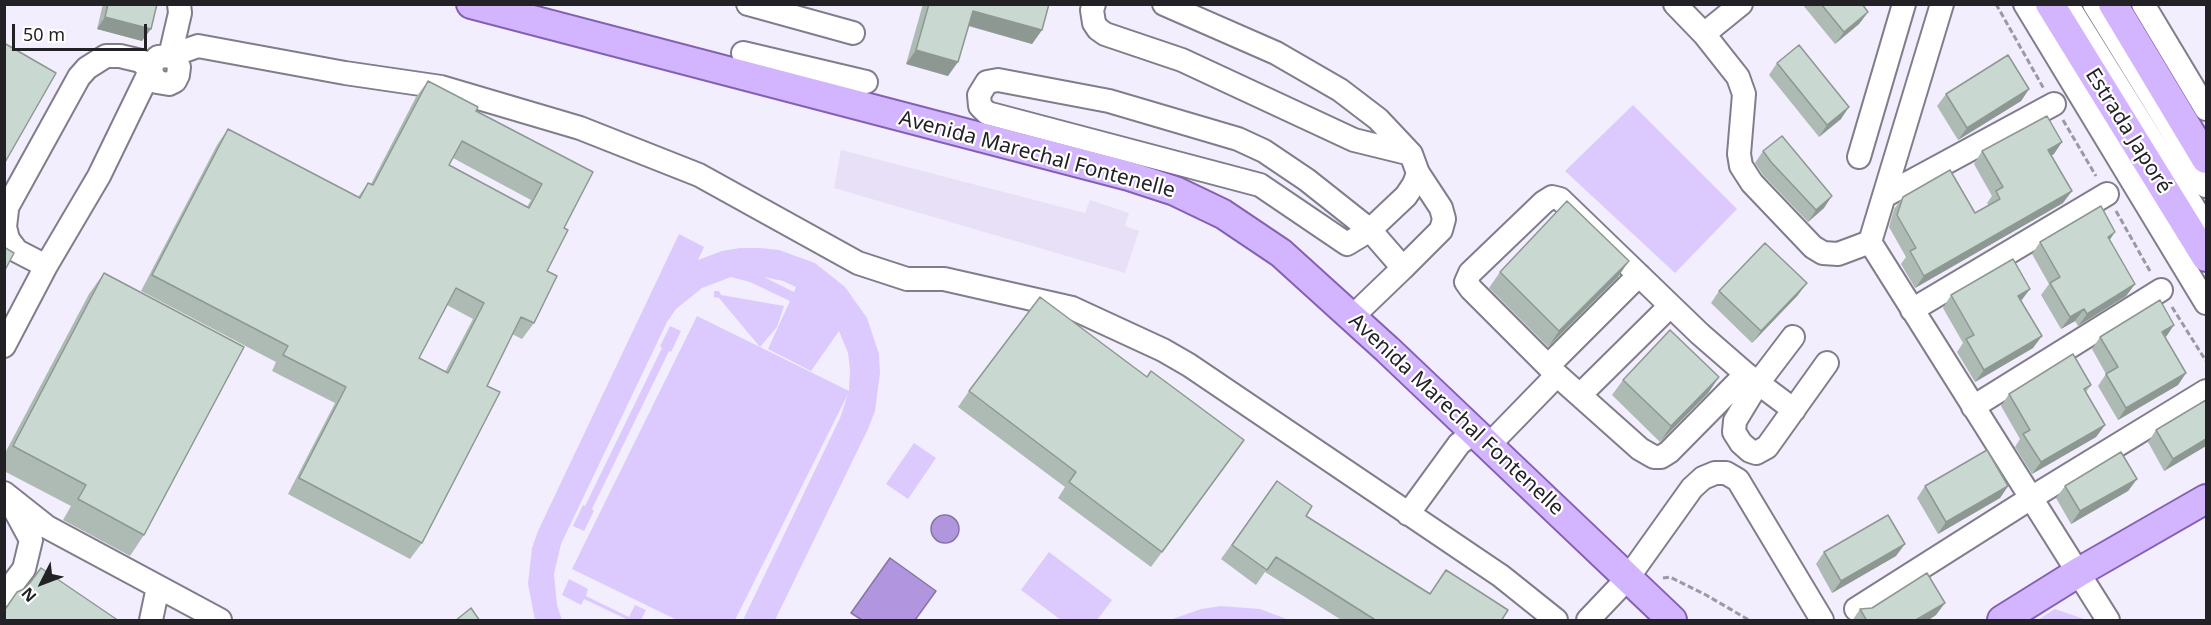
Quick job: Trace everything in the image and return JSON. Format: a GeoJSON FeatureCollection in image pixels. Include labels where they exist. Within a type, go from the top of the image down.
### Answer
{"type":"FeatureCollection","features":[{"type":"Feature","properties":{"kind":"main road","name":"Avenida Marechal Fontenelle"},"geometry":{"type":"LineString","coordinates":[[471,4],[850,89],[959,132],[1129,176],[1175,191],[1223,214],[1281,252],[1672,621]]}},
{"type":"Feature","properties":{"kind":"main road","name":"Estrada Japoré"},"geometry":{"type":"LineString","coordinates":[[2050,4],[2206,257]]}},
{"type":"Feature","properties":{"kind":"main road"},"geometry":{"type":"LineString","coordinates":[[2113,4],[2206,159]]}},
{"type":"Feature","properties":{"kind":"main road"},"geometry":{"type":"LineString","coordinates":[[2002,621],[2079,572],[2206,499]]}},
{"type":"Feature","properties":{"kind":"street"},"geometry":{"type":"LineString","coordinates":[[174,66],[179,4]]}},
{"type":"Feature","properties":{"kind":"street"},"geometry":{"type":"LineString","coordinates":[[748,4],[854,33]]}},
{"type":"Feature","properties":{"kind":"street"},"geometry":{"type":"LineString","coordinates":[[1094,4],[1092,10],[1094,22],[1098,30],[1106,34],[1182,60],[1354,140],[1415,164]]}},
{"type":"Feature","properties":{"kind":"street"},"geometry":{"type":"LineString","coordinates":[[1164,4],[1276,53],[1340,90],[1378,119],[1415,164],[1441,208],[1444,219],[1441,230],[1352,317]]}},
{"type":"Feature","properties":{"kind":"street"},"geometry":{"type":"LineString","coordinates":[[1675,4],[1704,34],[1738,77],[1744,94],[1739,154],[1741,166],[1752,183],[1813,247],[1823,253],[1838,254],[1870,242]]}},
{"type":"Feature","properties":{"kind":"street"},"geometry":{"type":"LineString","coordinates":[[1704,34],[1741,4]]}},
{"type":"Feature","properties":{"kind":"street"},"geometry":{"type":"LineString","coordinates":[[1859,157],[1904,4]]}},
{"type":"Feature","properties":{"kind":"street"},"geometry":{"type":"LineString","coordinates":[[1870,242],[1942,4]]}},
{"type":"Feature","properties":{"kind":"street"},"geometry":{"type":"LineString","coordinates":[[2025,4],[2206,303]]}},
{"type":"Feature","properties":{"kind":"street"},"geometry":{"type":"LineString","coordinates":[[2067,4],[2206,227]]}},
{"type":"Feature","properties":{"kind":"street"},"geometry":{"type":"LineString","coordinates":[[2094,4],[2206,186]]}},
{"type":"Feature","properties":{"kind":"street"},"geometry":{"type":"LineString","coordinates":[[2143,4],[2206,109]]}},
{"type":"Feature","properties":{"kind":"street"},"geometry":{"type":"LineString","coordinates":[[174,66],[198,46],[345,73],[441,87],[580,128],[699,175],[858,263],[907,279],[944,279],[1072,308],[1163,350],[1189,365],[1501,576],[1556,621]]}},
{"type":"Feature","properties":{"kind":"street"},"geometry":{"type":"LineString","coordinates":[[743,53],[850,89]]}},
{"type":"Feature","properties":{"kind":"street"},"geometry":{"type":"LineString","coordinates":[[46,266],[10,248],[5,227],[6,211],[79,77],[87,68],[106,56],[120,56],[141,61],[150,72]]}},
{"type":"Feature","properties":{"kind":"street"},"geometry":{"type":"LineString","coordinates":[[4,346],[46,266],[99,176],[151,66],[158,57],[174,66]]}},
{"type":"Feature","properties":{"kind":"street"},"geometry":{"type":"LineString","coordinates":[[1403,268],[1370,230],[1307,180],[1264,151],[1238,140],[1109,101],[998,80],[987,82],[979,95],[980,106],[987,113],[1260,185],[1347,244],[1370,230],[1406,196],[1414,184],[1415,164]]}},
{"type":"Feature","properties":{"kind":"street"},"geometry":{"type":"LineString","coordinates":[[1886,195],[2054,104]]}},
{"type":"Feature","properties":{"kind":"street"},"geometry":{"type":"LineString","coordinates":[[1912,310],[2107,194]]}},
{"type":"Feature","properties":{"kind":"street"},"geometry":{"type":"LineString","coordinates":[[1792,338],[1752,378],[1669,452],[1661,457],[1654,457],[1640,449],[1553,370],[1471,289],[1467,282],[1470,273],[1544,202],[1552,197],[1560,199],[1670,306],[1752,378],[1794,410]]}},
{"type":"Feature","properties":{"kind":"street"},"geometry":{"type":"LineString","coordinates":[[1870,242],[2108,621]]}},
{"type":"Feature","properties":{"kind":"street"},"geometry":{"type":"LineString","coordinates":[[1408,514],[1459,444],[1481,439],[1553,370],[1639,276]]}},
{"type":"Feature","properties":{"kind":"street"},"geometry":{"type":"LineString","coordinates":[[1973,406],[2161,290]]}},
{"type":"Feature","properties":{"kind":"street"},"geometry":{"type":"LineString","coordinates":[[1580,395],[1670,306]]}},
{"type":"Feature","properties":{"kind":"street"},"geometry":{"type":"LineString","coordinates":[[1752,378],[1733,426],[1741,443],[1756,453],[1767,447],[1827,363]]}},
{"type":"Feature","properties":{"kind":"street"},"geometry":{"type":"LineString","coordinates":[[1856,609],[2206,391]]}},
{"type":"Feature","properties":{"kind":"street"},"geometry":{"type":"LineString","coordinates":[[1588,621],[1633,584],[1692,488],[1703,478],[1715,473],[1726,472],[1738,480],[1822,621]]}},
{"type":"Feature","properties":{"kind":"street"},"geometry":{"type":"LineString","coordinates":[[6,494],[47,527],[220,621]]}},
{"type":"Feature","properties":{"kind":"street"},"geometry":{"type":"LineString","coordinates":[[4,595],[24,569],[30,540],[6,494]]}},
{"type":"Feature","properties":{"kind":"street"},"geometry":{"type":"LineString","coordinates":[[151,621],[158,587]]}},
{"type":"Feature","properties":{"kind":"path"},"geometry":{"type":"LineString","coordinates":[[1633,584],[1670,577],[1749,621]]}},
{"type":"Feature","properties":{"kind":"shaded area"},"geometry":{"type":"Polygon","coordinates":[[[1633,105],[1737,209],[1675,273],[1565,171],[1633,105]]]}},
{"type":"Feature","properties":{"kind":"shaded area"},"geometry":{"type":"Polygon","coordinates":[[[841,150],[1085,213],[1090,200],[1129,213],[1125,226],[1139,231],[1125,273],[834,188],[841,150]]]}},
{"type":"Feature","properties":{"kind":"shaded area"},"geometry":{"type":"Polygon","coordinates":[[[679,234],[704,247],[698,260],[722,251],[740,248],[779,250],[815,263],[845,287],[867,318],[879,354],[880,373],[875,411],[775,620],[743,620],[840,418],[848,394],[735,620],[677,620],[572,569],[697,316],[849,391],[848,353],[839,331],[811,371],[768,349],[790,301],[750,282],[731,277],[702,288],[676,309],[667,322],[561,544],[554,574],[557,605],[562,620],[535,620],[528,584],[532,548],[679,234]],[[764,277],[794,292],[796,287],[783,281],[764,277]]]}},
{"type":"Feature","properties":{"kind":"shaded area"},"geometry":{"type":"Polygon","coordinates":[[[714,291],[719,291],[721,295],[784,306],[777,327],[760,347],[719,298],[714,297],[714,291]]]}},
{"type":"Feature","properties":{"kind":"shaded area"},"geometry":{"type":"Polygon","coordinates":[[[670,326],[681,331],[592,509],[594,511],[584,531],[573,526],[662,348],[660,346],[670,326]]]}},
{"type":"Feature","properties":{"kind":"shaded area"},"geometry":{"type":"Polygon","coordinates":[[[914,443],[936,458],[908,499],[886,484],[914,443]]]}},
{"type":"Feature","properties":{"kind":"shaded area"},"geometry":{"type":"Polygon","coordinates":[[[945,515],[955,519],[959,529],[955,539],[945,543],[935,539],[931,529],[935,519],[945,515]]]}},
{"type":"Feature","properties":{"kind":"shaded area"},"geometry":{"type":"Polygon","coordinates":[[[1049,552],[1112,600],[1097,620],[1061,620],[1021,590],[1049,552]]]}},
{"type":"Feature","properties":{"kind":"shaded area"},"geometry":{"type":"Polygon","coordinates":[[[890,558],[936,591],[915,620],[862,620],[851,613],[890,558]]]}},
{"type":"Feature","properties":{"kind":"shaded area"},"geometry":{"type":"Polygon","coordinates":[[[569,579],[588,589],[586,596],[629,617],[635,605],[646,610],[641,620],[628,620],[584,599],[581,605],[562,595],[569,579]]]}},
{"type":"Feature","properties":{"kind":"shaded area"},"geometry":{"type":"Polygon","coordinates":[[[1221,606],[1260,609],[1289,620],[1170,620],[1201,609],[1221,606]]]}},
{"type":"Feature","properties":{"kind":"shaded area"},"geometry":{"type":"Polygon","coordinates":[[[2055,609],[2084,619],[2085,620],[2038,620],[2055,609]]]}},
{"type":"Feature","properties":{"kind":"building"},"geometry":{"type":"Polygon","coordinates":[[[108,4],[157,4],[151,29],[105,17],[108,4]]]}},
{"type":"Feature","properties":{"kind":"building"},"geometry":{"type":"Polygon","coordinates":[[[929,4],[1049,4],[1042,30],[973,11],[958,62],[916,50],[929,4]]]}},
{"type":"Feature","properties":{"kind":"building"},"geometry":{"type":"Polygon","coordinates":[[[1821,4],[1862,4],[1868,12],[1844,32],[1821,4]]]}},
{"type":"Feature","properties":{"kind":"building"},"geometry":{"type":"Polygon","coordinates":[[[4,43],[56,73],[4,164],[4,43]]]}},
{"type":"Feature","properties":{"kind":"building"},"geometry":{"type":"Polygon","coordinates":[[[1799,45],[1849,107],[1827,125],[1777,63],[1799,45]]]}},
{"type":"Feature","properties":{"kind":"building"},"geometry":{"type":"Polygon","coordinates":[[[2008,55],[2029,89],[1967,128],[1946,94],[2008,55]]]}},
{"type":"Feature","properties":{"kind":"building"},"geometry":{"type":"Polygon","coordinates":[[[428,81],[478,107],[476,111],[593,172],[564,228],[568,230],[547,271],[557,276],[534,323],[521,317],[487,386],[500,392],[422,543],[299,478],[346,387],[283,355],[288,346],[152,275],[228,129],[360,198],[368,183],[373,185],[428,81]],[[462,141],[449,165],[529,208],[542,184],[462,141]],[[456,288],[419,358],[448,373],[484,303],[456,288]]]}},
{"type":"Feature","properties":{"kind":"building"},"geometry":{"type":"Polygon","coordinates":[[[2047,116],[2062,142],[2048,150],[2072,191],[1924,276],[1910,251],[1916,248],[1897,215],[1903,197],[1950,170],[1975,213],[2000,199],[1996,191],[2003,187],[1982,151],[2047,116]]]}},
{"type":"Feature","properties":{"kind":"building"},"geometry":{"type":"Polygon","coordinates":[[[1782,136],[1832,196],[1816,210],[1763,151],[1782,136]]]}},
{"type":"Feature","properties":{"kind":"building"},"geometry":{"type":"Polygon","coordinates":[[[1567,201],[1629,261],[1559,331],[1500,272],[1567,201]]]}},
{"type":"Feature","properties":{"kind":"building"},"geometry":{"type":"Polygon","coordinates":[[[2101,206],[2115,232],[2108,237],[2135,284],[2087,314],[2084,309],[2070,317],[2050,283],[2060,277],[2040,242],[2101,206]]]}},
{"type":"Feature","properties":{"kind":"building"},"geometry":{"type":"Polygon","coordinates":[[[1765,243],[1807,283],[1761,331],[1719,291],[1765,243]]]}},
{"type":"Feature","properties":{"kind":"building"},"geometry":{"type":"Polygon","coordinates":[[[4,247],[14,253],[4,272],[4,247]]]}},
{"type":"Feature","properties":{"kind":"building"},"geometry":{"type":"Polygon","coordinates":[[[2013,259],[2030,289],[2018,296],[2042,336],[1984,370],[1966,339],[1974,335],[1951,295],[2013,259]]]}},
{"type":"Feature","properties":{"kind":"building"},"geometry":{"type":"Polygon","coordinates":[[[104,273],[244,347],[144,535],[78,499],[86,485],[13,446],[104,273]]]}},
{"type":"Feature","properties":{"kind":"building"},"geometry":{"type":"Polygon","coordinates":[[[1040,297],[1147,377],[1151,371],[1244,440],[1162,552],[1069,482],[1076,472],[969,391],[1040,297]]]}},
{"type":"Feature","properties":{"kind":"building"},"geometry":{"type":"Polygon","coordinates":[[[2160,300],[2174,325],[2162,332],[2186,373],[2126,408],[2106,374],[2118,367],[2100,337],[2160,300]]]}},
{"type":"Feature","properties":{"kind":"building"},"geometry":{"type":"Polygon","coordinates":[[[1670,330],[1719,377],[1671,426],[1623,380],[1670,330]]]}},
{"type":"Feature","properties":{"kind":"building"},"geometry":{"type":"Polygon","coordinates":[[[2073,354],[2091,385],[2084,389],[2105,425],[2041,462],[2023,434],[2030,430],[2009,394],[2073,354]]]}},
{"type":"Feature","properties":{"kind":"building"},"geometry":{"type":"Polygon","coordinates":[[[2206,400],[2206,439],[2173,459],[2156,430],[2206,400]]]}},
{"type":"Feature","properties":{"kind":"building"},"geometry":{"type":"Polygon","coordinates":[[[1987,450],[2008,486],[1946,522],[1925,486],[1987,450]]]}},
{"type":"Feature","properties":{"kind":"building"},"geometry":{"type":"Polygon","coordinates":[[[2121,452],[2137,479],[2080,511],[2065,486],[2121,452]]]}},
{"type":"Feature","properties":{"kind":"building"},"geometry":{"type":"Polygon","coordinates":[[[1277,481],[1312,506],[1306,516],[1430,594],[1446,570],[1508,610],[1501,621],[1377,621],[1276,557],[1267,570],[1232,545],[1277,481]]]}},
{"type":"Feature","properties":{"kind":"building"},"geometry":{"type":"Polygon","coordinates":[[[1888,515],[1905,544],[1841,581],[1824,552],[1888,515]]]}},
{"type":"Feature","properties":{"kind":"building"},"geometry":{"type":"Polygon","coordinates":[[[41,568],[119,621],[4,621],[4,611],[17,592],[26,588],[41,568]]]}},
{"type":"Feature","properties":{"kind":"building"},"geometry":{"type":"Polygon","coordinates":[[[1927,573],[1945,603],[1914,621],[1867,621],[1860,609],[1872,608],[1927,573]]]}},
{"type":"Feature","properties":{"kind":"building"},"geometry":{"type":"Polygon","coordinates":[[[471,608],[480,621],[455,621],[471,608]]]}}]}
